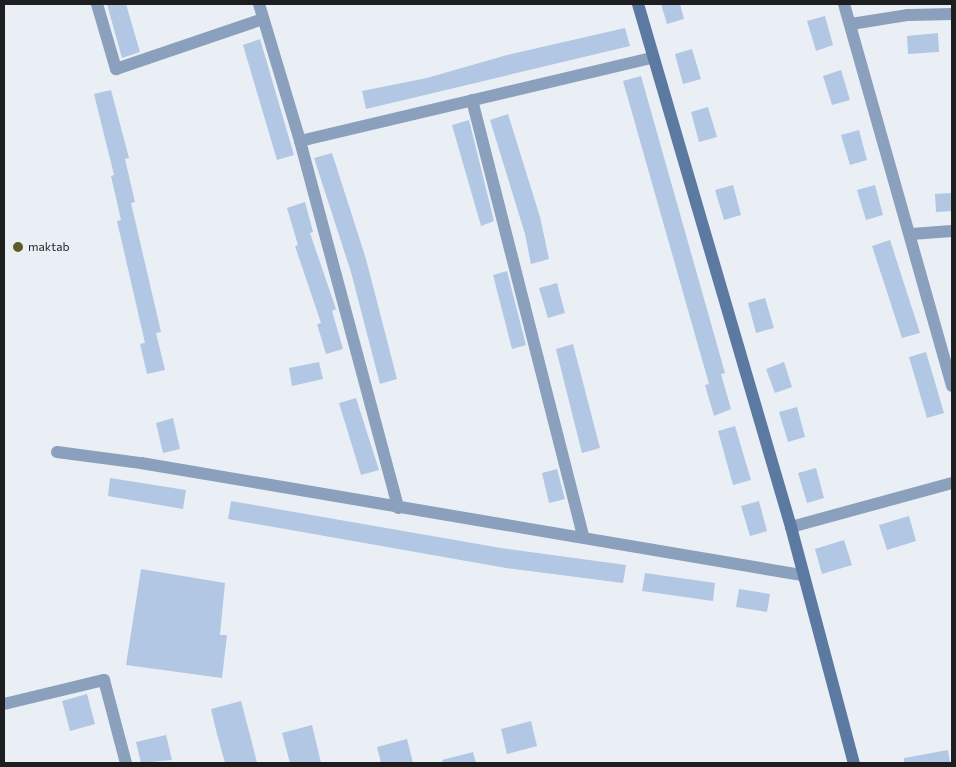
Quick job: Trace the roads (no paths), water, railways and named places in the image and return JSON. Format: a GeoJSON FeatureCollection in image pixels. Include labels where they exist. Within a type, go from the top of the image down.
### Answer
{"type":"FeatureCollection","features":[{"type":"Feature","properties":{"kind":"street"},"geometry":{"type":"LineString","coordinates":[[97,4],[116,69],[263,19]]}},
{"type":"Feature","properties":{"kind":"street"},"geometry":{"type":"LineString","coordinates":[[259,4],[300,141],[398,508]]}},
{"type":"Feature","properties":{"kind":"street"},"geometry":{"type":"LineString","coordinates":[[638,4],[652,58],[791,527],[801,575],[854,763]]}},
{"type":"Feature","properties":{"kind":"street"},"geometry":{"type":"LineString","coordinates":[[844,4],[911,234],[952,386]]}},
{"type":"Feature","properties":{"kind":"street"},"geometry":{"type":"LineString","coordinates":[[851,24],[908,15],[952,14]]}},
{"type":"Feature","properties":{"kind":"street"},"geometry":{"type":"LineString","coordinates":[[300,141],[652,58]]}},
{"type":"Feature","properties":{"kind":"street"},"geometry":{"type":"LineString","coordinates":[[472,100],[583,537]]}},
{"type":"Feature","properties":{"kind":"street"},"geometry":{"type":"LineString","coordinates":[[911,234],[952,231]]}},
{"type":"Feature","properties":{"kind":"street"},"geometry":{"type":"LineString","coordinates":[[57,452],[142,463],[801,575]]}},
{"type":"Feature","properties":{"kind":"street"},"geometry":{"type":"LineString","coordinates":[[791,527],[952,483]]}},
{"type":"Feature","properties":{"kind":"street"},"geometry":{"type":"LineString","coordinates":[[4,704],[104,680],[126,763]]}},
{"type":"Feature","properties":{"kind":"place","name":"maktab"},"geometry":{"type":"Point","coordinates":[18,247]}}]}
